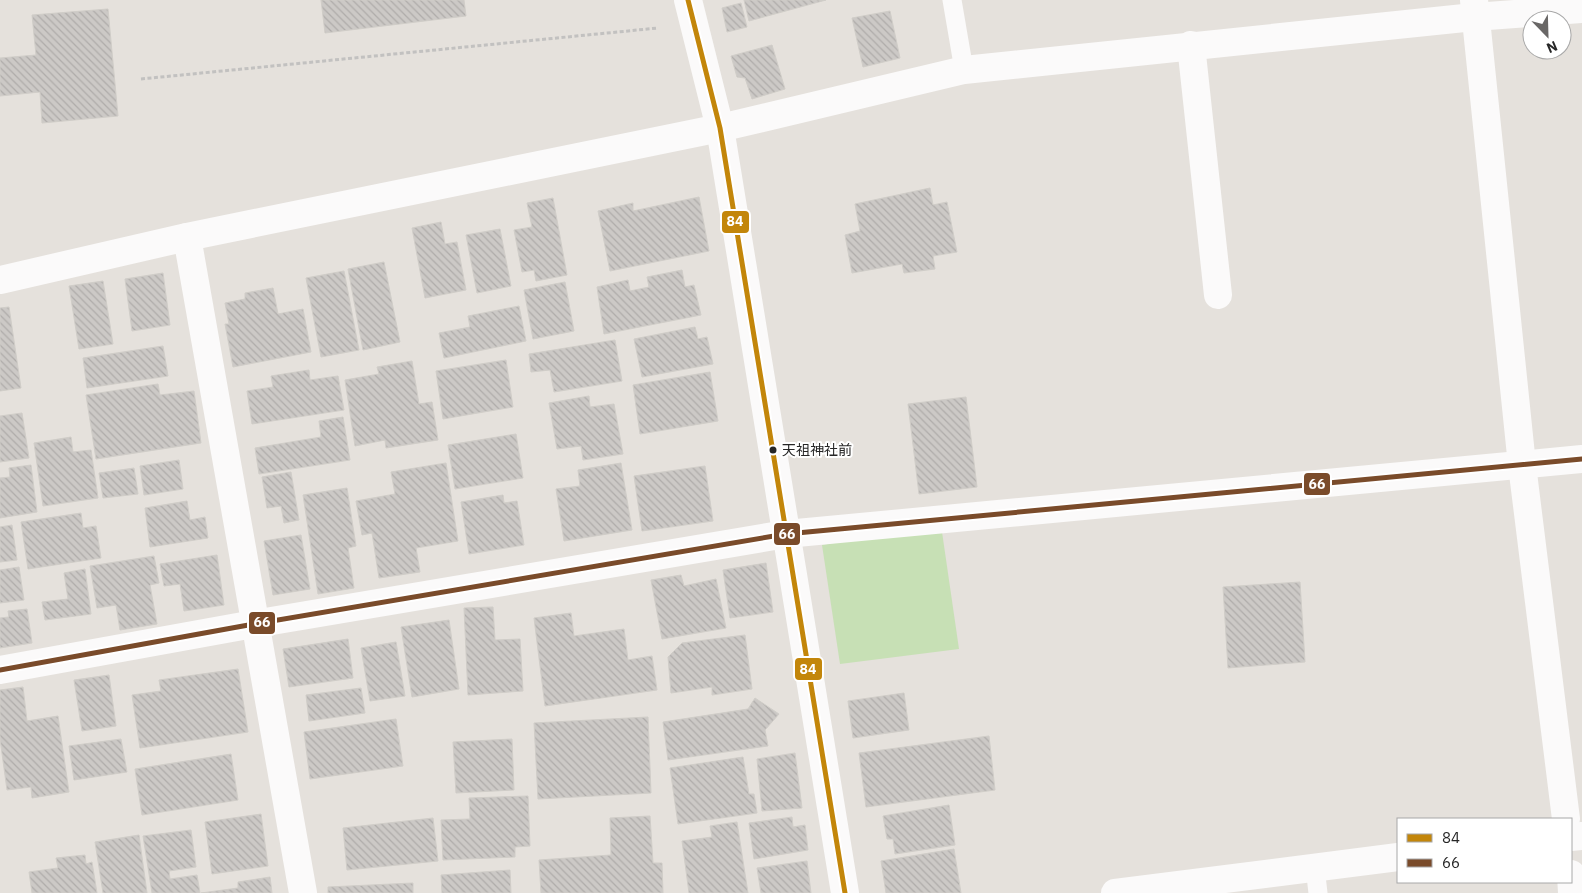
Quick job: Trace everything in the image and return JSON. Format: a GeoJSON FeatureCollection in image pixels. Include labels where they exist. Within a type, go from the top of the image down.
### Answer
{"type":"FeatureCollection","features":[{"type":"Feature","properties":{"kind":"street"},"geometry":{"type":"LineString","coordinates":[[1474,8],[1522,465],[1566,818]]}},
{"type":"Feature","properties":{"kind":"street"},"geometry":{"type":"LineString","coordinates":[[0,280],[187,237],[720,128],[964,70],[1191,45],[1474,8],[1582,9]]}},
{"type":"Feature","properties":{"kind":"street"},"geometry":{"type":"LineString","coordinates":[[691,12],[720,128],[845,893]]}},
{"type":"Feature","properties":{"kind":"street"},"geometry":{"type":"LineString","coordinates":[[1191,45],[1218,296]]}},
{"type":"Feature","properties":{"kind":"street"},"geometry":{"type":"LineString","coordinates":[[187,237],[303,893]]}},
{"type":"Feature","properties":{"kind":"street"},"geometry":{"type":"LineString","coordinates":[[0,670],[254,624],[786,534],[1582,458]]}},
{"type":"Feature","properties":{"kind":"street"},"geometry":{"type":"LineString","coordinates":[[1115,893],[1316,880],[1397,857]]}},
{"type":"Feature","properties":{"kind":"lane"},"geometry":{"type":"LineString","coordinates":[[952,0],[964,70]]}},
{"type":"Feature","properties":{"kind":"path"},"geometry":{"type":"LineString","coordinates":[[141,79],[691,12]]}},
{"type":"Feature","properties":{"kind":"green space"},"geometry":{"type":"Polygon","coordinates":[[[941,525],[959,649],[840,664],[822,545],[941,525]]]}},
{"type":"Feature","properties":{"kind":"building"},"geometry":{"type":"Polygon","coordinates":[[[321,0],[464,0],[466,16],[325,33],[321,0]]]}},
{"type":"Feature","properties":{"kind":"building"},"geometry":{"type":"Polygon","coordinates":[[[744,0],[826,0],[749,21],[744,0]]]}},
{"type":"Feature","properties":{"kind":"building"},"geometry":{"type":"Polygon","coordinates":[[[741,3],[747,27],[727,32],[722,8],[741,3]]]}},
{"type":"Feature","properties":{"kind":"building"},"geometry":{"type":"Polygon","coordinates":[[[108,9],[118,116],[42,123],[40,92],[0,96],[0,58],[36,55],[32,15],[108,9]]]}},
{"type":"Feature","properties":{"kind":"building"},"geometry":{"type":"Polygon","coordinates":[[[890,11],[900,58],[863,67],[852,18],[890,11]]]}},
{"type":"Feature","properties":{"kind":"building"},"geometry":{"type":"Polygon","coordinates":[[[772,45],[785,89],[752,99],[745,78],[737,77],[731,56],[772,45]]]}},
{"type":"Feature","properties":{"kind":"building"},"geometry":{"type":"Polygon","coordinates":[[[930,188],[933,205],[947,202],[957,252],[933,256],[935,269],[904,273],[902,264],[852,273],[845,235],[860,231],[855,204],[930,188]]]}},
{"type":"Feature","properties":{"kind":"building"},"geometry":{"type":"Polygon","coordinates":[[[699,197],[709,251],[610,271],[598,211],[633,203],[633,211],[699,197]]]}},
{"type":"Feature","properties":{"kind":"building"},"geometry":{"type":"Polygon","coordinates":[[[553,198],[567,275],[536,281],[534,270],[522,272],[514,230],[532,227],[527,203],[553,198]]]}},
{"type":"Feature","properties":{"kind":"building"},"geometry":{"type":"Polygon","coordinates":[[[441,222],[445,244],[457,242],[466,290],[425,298],[412,228],[441,222]]]}},
{"type":"Feature","properties":{"kind":"building"},"geometry":{"type":"Polygon","coordinates":[[[500,229],[511,286],[477,293],[466,235],[500,229]]]}},
{"type":"Feature","properties":{"kind":"building"},"geometry":{"type":"Polygon","coordinates":[[[384,262],[400,342],[363,350],[348,269],[384,262]]]}},
{"type":"Feature","properties":{"kind":"building"},"geometry":{"type":"Polygon","coordinates":[[[682,270],[685,287],[694,285],[701,315],[604,334],[597,287],[628,280],[630,291],[649,287],[647,277],[682,270]]]}},
{"type":"Feature","properties":{"kind":"building"},"geometry":{"type":"Polygon","coordinates":[[[344,271],[359,350],[321,357],[306,278],[344,271]]]}},
{"type":"Feature","properties":{"kind":"building"},"geometry":{"type":"Polygon","coordinates":[[[163,273],[170,325],[132,331],[125,279],[163,273]]]}},
{"type":"Feature","properties":{"kind":"building"},"geometry":{"type":"Polygon","coordinates":[[[103,281],[113,344],[79,349],[69,286],[103,281]]]}},
{"type":"Feature","properties":{"kind":"building"},"geometry":{"type":"Polygon","coordinates":[[[565,282],[574,331],[533,339],[524,290],[565,282]]]}},
{"type":"Feature","properties":{"kind":"building"},"geometry":{"type":"Polygon","coordinates":[[[273,288],[278,314],[303,309],[311,352],[233,367],[225,324],[229,324],[225,303],[245,299],[245,293],[273,288]]]}},
{"type":"Feature","properties":{"kind":"building"},"geometry":{"type":"Polygon","coordinates":[[[519,306],[526,341],[444,358],[439,333],[470,327],[468,316],[519,306]]]}},
{"type":"Feature","properties":{"kind":"building"},"geometry":{"type":"Polygon","coordinates":[[[9,307],[21,388],[0,391],[0,308],[9,307]]]}},
{"type":"Feature","properties":{"kind":"building"},"geometry":{"type":"Polygon","coordinates":[[[695,327],[698,339],[707,337],[713,364],[642,377],[634,339],[695,327]]]}},
{"type":"Feature","properties":{"kind":"building"},"geometry":{"type":"Polygon","coordinates":[[[615,340],[622,381],[554,392],[550,370],[531,372],[529,354],[615,340]]]}},
{"type":"Feature","properties":{"kind":"building"},"geometry":{"type":"Polygon","coordinates":[[[163,346],[168,376],[87,388],[83,358],[163,346]]]}},
{"type":"Feature","properties":{"kind":"building"},"geometry":{"type":"Polygon","coordinates":[[[506,360],[513,407],[443,419],[436,371],[506,360]]]}},
{"type":"Feature","properties":{"kind":"building"},"geometry":{"type":"Polygon","coordinates":[[[412,361],[419,404],[432,402],[438,440],[386,448],[385,440],[355,446],[345,380],[379,374],[377,367],[412,361]]]}},
{"type":"Feature","properties":{"kind":"building"},"geometry":{"type":"Polygon","coordinates":[[[309,370],[310,380],[338,376],[344,410],[252,424],[247,391],[273,387],[271,376],[309,370]]]}},
{"type":"Feature","properties":{"kind":"building"},"geometry":{"type":"Polygon","coordinates":[[[710,372],[718,421],[640,434],[633,385],[710,372]]]}},
{"type":"Feature","properties":{"kind":"building"},"geometry":{"type":"Polygon","coordinates":[[[158,384],[160,395],[194,391],[201,443],[96,459],[86,395],[158,384]]]}},
{"type":"Feature","properties":{"kind":"building"},"geometry":{"type":"Polygon","coordinates":[[[589,396],[590,407],[614,404],[623,454],[583,460],[581,446],[557,449],[549,403],[589,396]]]}},
{"type":"Feature","properties":{"kind":"building"},"geometry":{"type":"Polygon","coordinates":[[[966,397],[977,487],[919,494],[908,404],[966,397]]]}},
{"type":"Feature","properties":{"kind":"building"},"geometry":{"type":"Polygon","coordinates":[[[22,413],[29,458],[0,462],[0,416],[22,413]]]}},
{"type":"Feature","properties":{"kind":"building"},"geometry":{"type":"Polygon","coordinates":[[[343,417],[350,460],[259,474],[255,448],[321,437],[319,421],[343,417]]]}},
{"type":"Feature","properties":{"kind":"building"},"geometry":{"type":"Polygon","coordinates":[[[516,434],[523,478],[455,489],[448,445],[516,434]]]}},
{"type":"Feature","properties":{"kind":"building"},"geometry":{"type":"Polygon","coordinates":[[[71,437],[73,452],[91,450],[98,498],[43,506],[34,443],[71,437]]]}},
{"type":"Feature","properties":{"kind":"building"},"geometry":{"type":"Polygon","coordinates":[[[179,460],[183,489],[144,495],[140,466],[179,460]]]}},
{"type":"Feature","properties":{"kind":"building"},"geometry":{"type":"Polygon","coordinates":[[[446,463],[458,541],[416,548],[420,572],[379,578],[372,533],[362,535],[356,501],[395,494],[391,472],[446,463]]]}},
{"type":"Feature","properties":{"kind":"building"},"geometry":{"type":"Polygon","coordinates":[[[621,463],[632,530],[564,541],[556,489],[580,486],[578,470],[621,463]]]}},
{"type":"Feature","properties":{"kind":"building"},"geometry":{"type":"Polygon","coordinates":[[[31,465],[37,512],[0,518],[0,478],[10,477],[9,468],[31,465]]]}},
{"type":"Feature","properties":{"kind":"building"},"geometry":{"type":"Polygon","coordinates":[[[705,466],[713,521],[642,531],[634,476],[705,466]]]}},
{"type":"Feature","properties":{"kind":"building"},"geometry":{"type":"Polygon","coordinates":[[[134,468],[138,494],[103,498],[99,473],[134,468]]]}},
{"type":"Feature","properties":{"kind":"building"},"geometry":{"type":"Polygon","coordinates":[[[291,472],[299,520],[284,523],[281,506],[267,508],[262,477],[291,472]]]}},
{"type":"Feature","properties":{"kind":"building"},"geometry":{"type":"Polygon","coordinates":[[[347,488],[356,546],[348,548],[354,588],[318,594],[303,495],[347,488]]]}},
{"type":"Feature","properties":{"kind":"building"},"geometry":{"type":"Polygon","coordinates":[[[503,495],[504,503],[517,501],[524,545],[469,554],[461,502],[503,495]]]}},
{"type":"Feature","properties":{"kind":"building"},"geometry":{"type":"Polygon","coordinates":[[[187,501],[190,520],[205,517],[208,538],[150,547],[145,508],[187,501]]]}},
{"type":"Feature","properties":{"kind":"building"},"geometry":{"type":"Polygon","coordinates":[[[81,513],[83,528],[96,526],[101,558],[28,569],[21,522],[81,513]]]}},
{"type":"Feature","properties":{"kind":"building"},"geometry":{"type":"Polygon","coordinates":[[[12,525],[17,560],[0,562],[0,527],[12,525]]]}},
{"type":"Feature","properties":{"kind":"building"},"geometry":{"type":"Polygon","coordinates":[[[301,535],[310,589],[273,595],[264,541],[301,535]]]}},
{"type":"Feature","properties":{"kind":"building"},"geometry":{"type":"Polygon","coordinates":[[[217,555],[224,605],[184,611],[180,584],[164,586],[160,564],[217,555]]]}},
{"type":"Feature","properties":{"kind":"building"},"geometry":{"type":"Polygon","coordinates":[[[154,556],[159,583],[150,585],[157,624],[120,630],[116,605],[97,608],[90,566],[154,556]]]}},
{"type":"Feature","properties":{"kind":"building"},"geometry":{"type":"Polygon","coordinates":[[[766,563],[773,612],[730,618],[723,570],[766,563]]]}},
{"type":"Feature","properties":{"kind":"building"},"geometry":{"type":"Polygon","coordinates":[[[19,567],[24,600],[0,603],[0,570],[19,567]]]}},
{"type":"Feature","properties":{"kind":"building"},"geometry":{"type":"Polygon","coordinates":[[[85,569],[91,614],[45,620],[42,602],[68,599],[64,573],[85,569]]]}},
{"type":"Feature","properties":{"kind":"building"},"geometry":{"type":"Polygon","coordinates":[[[681,575],[684,586],[716,579],[726,628],[662,639],[651,580],[681,575]]]}},
{"type":"Feature","properties":{"kind":"building"},"geometry":{"type":"Polygon","coordinates":[[[1300,582],[1305,662],[1228,668],[1223,587],[1300,582]]]}},
{"type":"Feature","properties":{"kind":"building"},"geometry":{"type":"Polygon","coordinates":[[[493,607],[495,640],[520,639],[523,691],[468,695],[464,608],[493,607]]]}},
{"type":"Feature","properties":{"kind":"building"},"geometry":{"type":"Polygon","coordinates":[[[27,609],[32,643],[0,648],[0,618],[9,617],[8,611],[27,609]]]}},
{"type":"Feature","properties":{"kind":"building"},"geometry":{"type":"Polygon","coordinates":[[[571,613],[574,636],[624,629],[628,660],[652,656],[657,690],[545,706],[534,618],[571,613]]]}},
{"type":"Feature","properties":{"kind":"building"},"geometry":{"type":"Polygon","coordinates":[[[449,620],[459,689],[412,697],[401,627],[449,620]]]}},
{"type":"Feature","properties":{"kind":"building"},"geometry":{"type":"Polygon","coordinates":[[[745,635],[752,689],[712,695],[712,687],[671,693],[668,657],[682,643],[745,635]]]}},
{"type":"Feature","properties":{"kind":"building"},"geometry":{"type":"Polygon","coordinates":[[[348,639],[353,678],[289,687],[283,649],[348,639]]]}},
{"type":"Feature","properties":{"kind":"building"},"geometry":{"type":"Polygon","coordinates":[[[396,642],[405,696],[370,701],[361,648],[396,642]]]}},
{"type":"Feature","properties":{"kind":"building"},"geometry":{"type":"Polygon","coordinates":[[[238,669],[248,732],[140,748],[132,695],[161,691],[159,680],[238,669]]]}},
{"type":"Feature","properties":{"kind":"building"},"geometry":{"type":"Polygon","coordinates":[[[109,675],[116,726],[82,731],[74,680],[109,675]]]}},
{"type":"Feature","properties":{"kind":"building"},"geometry":{"type":"Polygon","coordinates":[[[23,687],[27,721],[58,716],[69,792],[32,798],[31,787],[7,790],[0,739],[0,690],[23,687]]]}},
{"type":"Feature","properties":{"kind":"building"},"geometry":{"type":"Polygon","coordinates":[[[361,688],[365,713],[309,721],[306,695],[361,688]]]}},
{"type":"Feature","properties":{"kind":"building"},"geometry":{"type":"Polygon","coordinates":[[[904,693],[909,730],[853,738],[848,701],[904,693]]]}},
{"type":"Feature","properties":{"kind":"building"},"geometry":{"type":"Polygon","coordinates":[[[755,698],[779,714],[765,730],[768,746],[668,760],[663,722],[748,709],[755,698]]]}},
{"type":"Feature","properties":{"kind":"building"},"geometry":{"type":"Polygon","coordinates":[[[648,717],[651,793],[538,799],[534,723],[648,717]]]}},
{"type":"Feature","properties":{"kind":"building"},"geometry":{"type":"Polygon","coordinates":[[[396,719],[403,766],[310,779],[304,732],[396,719]]]}},
{"type":"Feature","properties":{"kind":"building"},"geometry":{"type":"Polygon","coordinates":[[[989,736],[995,790],[866,807],[859,753],[989,736]]]}},
{"type":"Feature","properties":{"kind":"building"},"geometry":{"type":"Polygon","coordinates":[[[121,739],[127,772],[74,780],[69,746],[121,739]]]}},
{"type":"Feature","properties":{"kind":"building"},"geometry":{"type":"Polygon","coordinates":[[[512,739],[514,790],[456,793],[453,742],[512,739]]]}},
{"type":"Feature","properties":{"kind":"building"},"geometry":{"type":"Polygon","coordinates":[[[795,753],[802,808],[762,811],[757,759],[795,753]]]}},
{"type":"Feature","properties":{"kind":"building"},"geometry":{"type":"Polygon","coordinates":[[[231,754],[238,800],[142,815],[135,769],[231,754]]]}},
{"type":"Feature","properties":{"kind":"building"},"geometry":{"type":"Polygon","coordinates":[[[743,757],[749,794],[754,794],[757,813],[678,824],[670,768],[743,757]]]}},
{"type":"Feature","properties":{"kind":"building"},"geometry":{"type":"Polygon","coordinates":[[[528,796],[530,846],[515,847],[515,857],[443,860],[441,820],[470,819],[469,798],[528,796]]]}},
{"type":"Feature","properties":{"kind":"building"},"geometry":{"type":"Polygon","coordinates":[[[949,805],[955,845],[895,854],[893,839],[887,839],[883,816],[949,805]]]}},
{"type":"Feature","properties":{"kind":"building"},"geometry":{"type":"Polygon","coordinates":[[[261,814],[268,866],[212,874],[205,822],[261,814]]]}},
{"type":"Feature","properties":{"kind":"building"},"geometry":{"type":"Polygon","coordinates":[[[650,816],[653,863],[662,863],[663,893],[541,893],[539,860],[611,855],[610,818],[650,816]]]}},
{"type":"Feature","properties":{"kind":"building"},"geometry":{"type":"Polygon","coordinates":[[[792,817],[793,827],[805,825],[808,850],[754,859],[749,823],[792,817]]]}},
{"type":"Feature","properties":{"kind":"building"},"geometry":{"type":"Polygon","coordinates":[[[433,818],[438,861],[347,870],[343,828],[433,818]]]}},
{"type":"Feature","properties":{"kind":"building"},"geometry":{"type":"Polygon","coordinates":[[[737,822],[748,893],[689,893],[682,841],[712,837],[710,826],[737,822]]]}},
{"type":"Feature","properties":{"kind":"building"},"geometry":{"type":"Polygon","coordinates":[[[191,830],[196,867],[169,871],[170,879],[197,875],[200,893],[152,893],[143,836],[191,830]]]}},
{"type":"Feature","properties":{"kind":"building"},"geometry":{"type":"Polygon","coordinates":[[[139,835],[147,893],[103,893],[95,842],[139,835]]]}},
{"type":"Feature","properties":{"kind":"building"},"geometry":{"type":"Polygon","coordinates":[[[954,849],[961,893],[886,893],[881,861],[954,849]]]}},
{"type":"Feature","properties":{"kind":"building"},"geometry":{"type":"Polygon","coordinates":[[[85,855],[86,864],[92,862],[97,893],[32,893],[29,872],[58,868],[56,858],[85,855]]]}},
{"type":"Feature","properties":{"kind":"building"},"geometry":{"type":"Polygon","coordinates":[[[807,861],[811,893],[761,893],[757,868],[807,861]]]}},
{"type":"Feature","properties":{"kind":"building"},"geometry":{"type":"Polygon","coordinates":[[[510,870],[511,893],[442,893],[441,875],[510,870]]]}},
{"type":"Feature","properties":{"kind":"building"},"geometry":{"type":"Polygon","coordinates":[[[270,877],[272,893],[201,893],[238,888],[238,882],[270,877]]]}},
{"type":"Feature","properties":{"kind":"building"},"geometry":{"type":"Polygon","coordinates":[[[413,883],[413,893],[328,893],[328,887],[413,883]]]}},
{"type":"Feature","properties":{"kind":"transit line","name":"84"},"geometry":{"type":"LineString","coordinates":[[688,0],[720,128],[845,893]]}},
{"type":"Feature","properties":{"kind":"transit line","name":"66"},"geometry":{"type":"LineString","coordinates":[[0,670],[254,624],[786,534],[1582,459]]}},
{"type":"Feature","properties":{"kind":"place","name":"天祖神社前"},"geometry":{"type":"Point","coordinates":[773,450]}}]}
